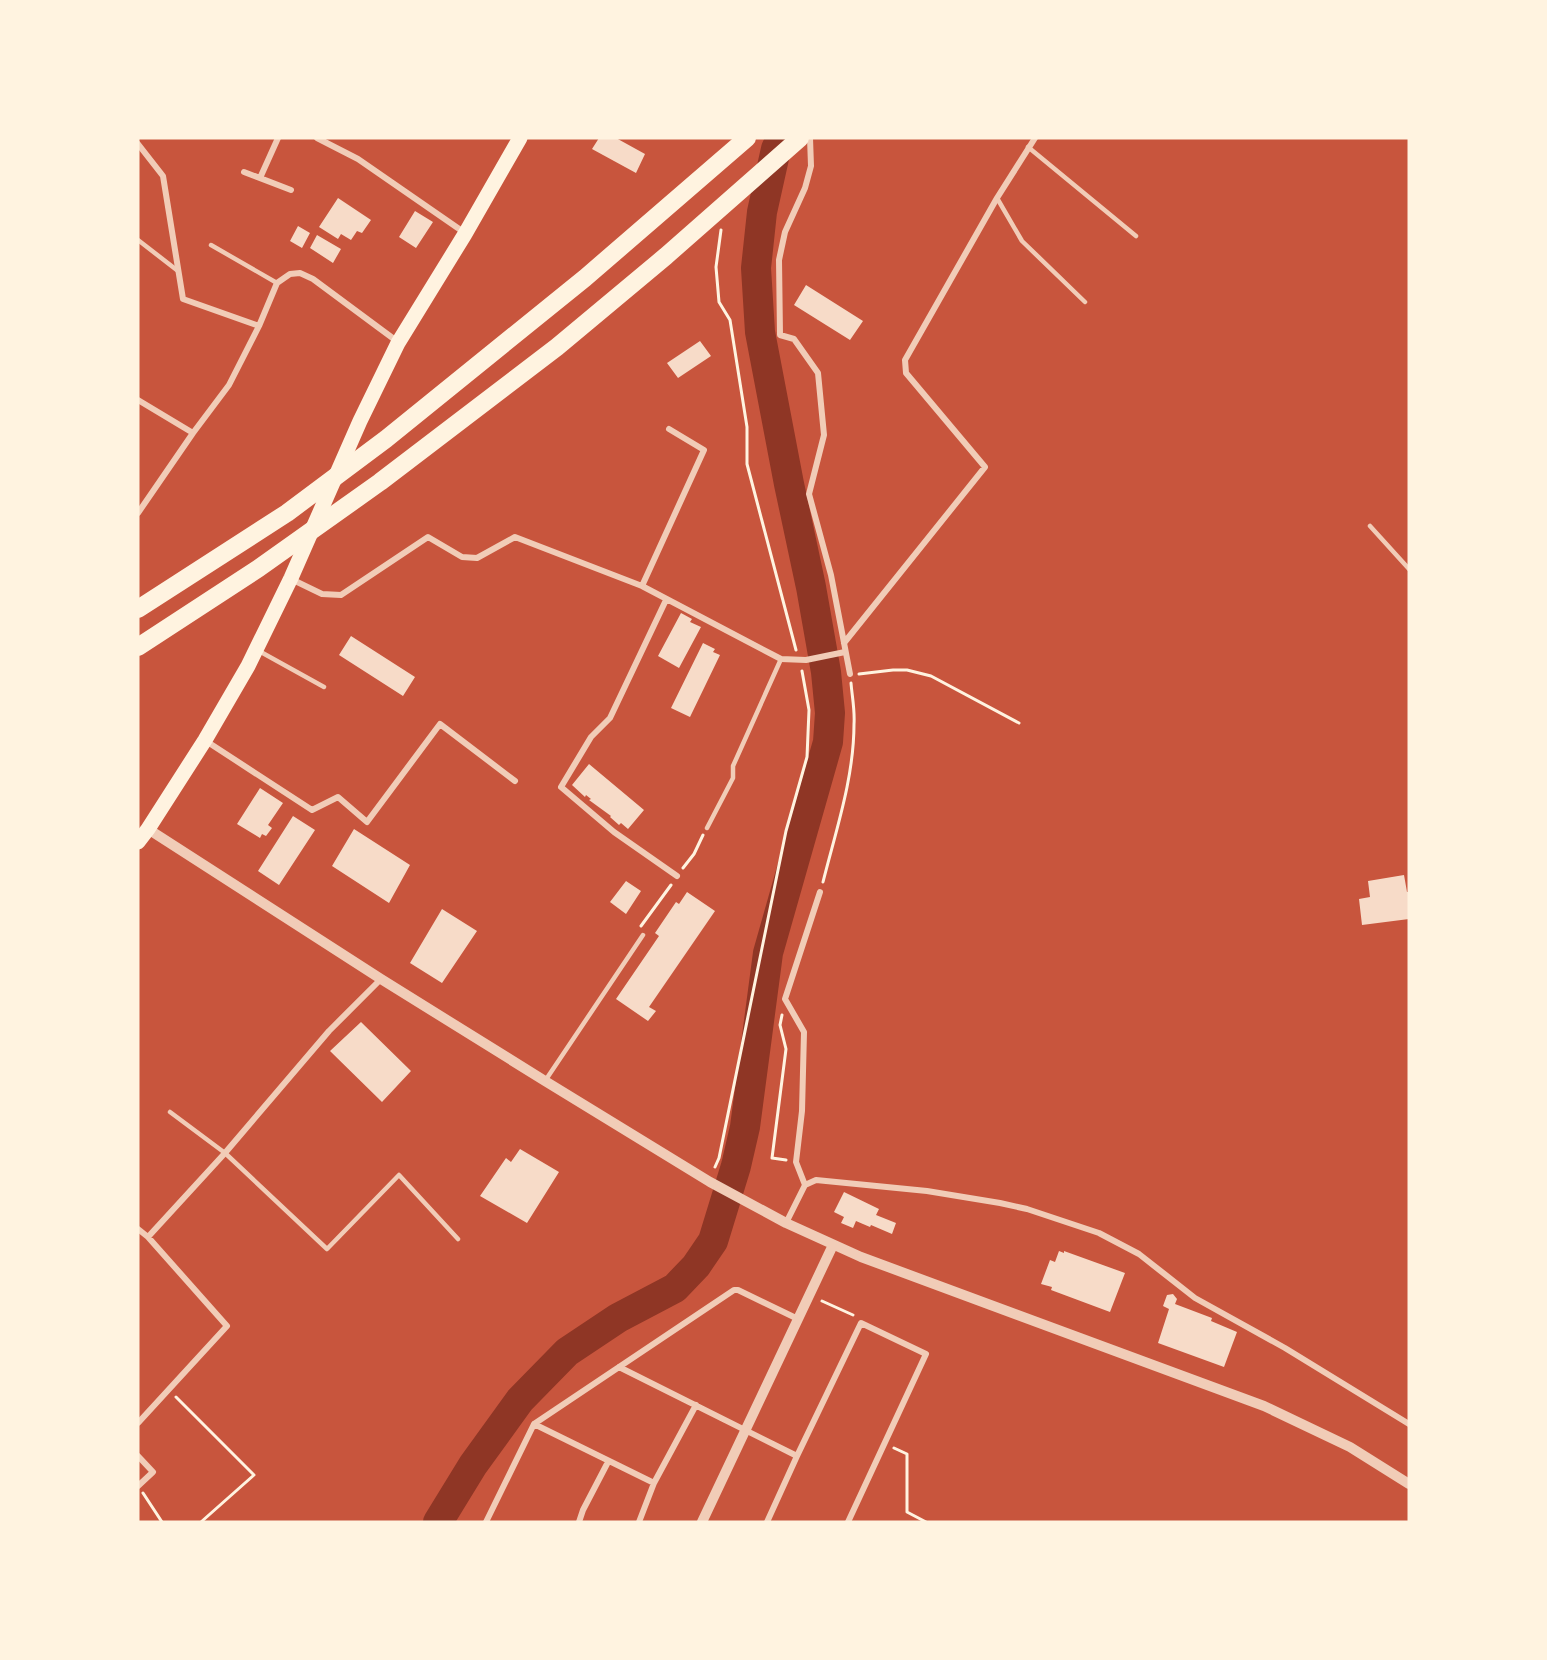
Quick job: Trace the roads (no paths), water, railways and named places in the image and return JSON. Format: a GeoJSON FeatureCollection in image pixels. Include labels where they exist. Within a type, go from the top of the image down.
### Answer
{"type":"FeatureCollection","features":[{"type":"Feature","properties":{"kind":"highway"},"geometry":{"type":"LineString","coordinates":[[138,609],[287,513],[386,439],[585,278],[747,138]]}},
{"type":"Feature","properties":{"kind":"highway"},"geometry":{"type":"LineString","coordinates":[[138,647],[259,568],[380,482],[557,347],[800,138]]}},
{"type":"Feature","properties":{"kind":"main road"},"geometry":{"type":"LineString","coordinates":[[138,842],[205,740],[256,649],[291,578],[360,421],[398,343],[465,234],[520,138]]}},
{"type":"Feature","properties":{"kind":"street"},"geometry":{"type":"LineString","coordinates":[[260,178],[278,138]]}},
{"type":"Feature","properties":{"kind":"street"},"geometry":{"type":"LineString","coordinates":[[317,138],[358,159],[465,234]]}},
{"type":"Feature","properties":{"kind":"street"},"geometry":{"type":"LineString","coordinates":[[810,138],[811,166],[804,188],[784,232],[779,260],[780,335],[794,339],[818,373],[824,435],[809,494],[831,574],[844,643],[842,653],[850,674]]}},
{"type":"Feature","properties":{"kind":"street"},"geometry":{"type":"LineString","coordinates":[[844,643],[985,467],[906,373],[905,360],[1033,139]]}},
{"type":"Feature","properties":{"kind":"street"},"geometry":{"type":"LineString","coordinates":[[138,144],[163,176],[183,299],[259,326]]}},
{"type":"Feature","properties":{"kind":"street"},"geometry":{"type":"LineString","coordinates":[[244,172],[291,190]]}},
{"type":"Feature","properties":{"kind":"street"},"geometry":{"type":"LineString","coordinates":[[138,513],[229,385],[259,326],[277,283],[290,274],[300,273],[313,279],[398,343]]}},
{"type":"Feature","properties":{"kind":"street"},"geometry":{"type":"LineString","coordinates":[[138,400],[193,433]]}},
{"type":"Feature","properties":{"kind":"street"},"geometry":{"type":"LineString","coordinates":[[642,586],[705,450],[669,429]]}},
{"type":"Feature","properties":{"kind":"street"},"geometry":{"type":"LineString","coordinates":[[291,578],[322,594],[341,596],[428,537],[462,557],[477,558],[515,537],[642,586],[780,659],[802,660],[842,653]]}},
{"type":"Feature","properties":{"kind":"street"},"geometry":{"type":"LineString","coordinates":[[666,600],[610,718],[591,737],[561,787],[614,832],[677,876]]}},
{"type":"Feature","properties":{"kind":"street"},"geometry":{"type":"LineString","coordinates":[[205,740],[312,810],[338,797],[366,822],[440,724],[515,781]]}},
{"type":"Feature","properties":{"kind":"street"},"geometry":{"type":"LineString","coordinates":[[148,829],[381,979],[710,1182],[755,1207],[833,1245],[1264,1406],[1350,1447],[1409,1484]]}},
{"type":"Feature","properties":{"kind":"street"},"geometry":{"type":"LineString","coordinates":[[805,1185],[796,1161],[802,1111],[804,1032],[785,999],[820,892]]}},
{"type":"Feature","properties":{"kind":"street"},"geometry":{"type":"LineString","coordinates":[[148,1237],[225,1153],[329,1031],[381,979]]}},
{"type":"Feature","properties":{"kind":"street"},"geometry":{"type":"LineString","coordinates":[[786,1223],[805,1185],[816,1180],[927,1191],[1027,1209],[1099,1233],[1139,1254],[1195,1298],[1285,1348],[1409,1424]]}},
{"type":"Feature","properties":{"kind":"street"},"geometry":{"type":"LineString","coordinates":[[138,1229],[148,1237],[227,1326],[138,1423]]}},
{"type":"Feature","properties":{"kind":"street"},"geometry":{"type":"LineString","coordinates":[[702,1522],[833,1245]]}},
{"type":"Feature","properties":{"kind":"street"},"geometry":{"type":"LineString","coordinates":[[486,1522],[534,1425],[734,1290],[798,1319]]}},
{"type":"Feature","properties":{"kind":"street"},"geometry":{"type":"LineString","coordinates":[[767,1522],[861,1323],[926,1354],[848,1522]]}},
{"type":"Feature","properties":{"kind":"street"},"geometry":{"type":"LineString","coordinates":[[619,1367],[797,1456]]}},
{"type":"Feature","properties":{"kind":"street"},"geometry":{"type":"LineString","coordinates":[[639,1522],[654,1483],[696,1405]]}},
{"type":"Feature","properties":{"kind":"street"},"geometry":{"type":"LineString","coordinates":[[534,1425],[654,1483]]}},
{"type":"Feature","properties":{"kind":"street"},"geometry":{"type":"LineString","coordinates":[[138,1456],[153,1472],[138,1486]]}},
{"type":"Feature","properties":{"kind":"street"},"geometry":{"type":"LineString","coordinates":[[579,1522],[609,1462]]}},
{"type":"Feature","properties":{"kind":"lane"},"geometry":{"type":"LineString","coordinates":[[1028,147],[1136,236]]}},
{"type":"Feature","properties":{"kind":"lane"},"geometry":{"type":"LineString","coordinates":[[997,198],[1022,241],[1085,302]]}},
{"type":"Feature","properties":{"kind":"lane"},"geometry":{"type":"LineString","coordinates":[[138,240],[178,271]]}},
{"type":"Feature","properties":{"kind":"lane"},"geometry":{"type":"LineString","coordinates":[[211,245],[277,283]]}},
{"type":"Feature","properties":{"kind":"lane"},"geometry":{"type":"LineString","coordinates":[[1370,526],[1409,569]]}},
{"type":"Feature","properties":{"kind":"lane"},"geometry":{"type":"LineString","coordinates":[[256,649],[324,687]]}},
{"type":"Feature","properties":{"kind":"lane"},"geometry":{"type":"LineString","coordinates":[[706,828],[733,778],[732,766],[780,659]]}},
{"type":"Feature","properties":{"kind":"lane"},"geometry":{"type":"LineString","coordinates":[[545,1081],[644,935]]}},
{"type":"Feature","properties":{"kind":"lane"},"geometry":{"type":"LineString","coordinates":[[170,1112],[225,1153],[327,1250],[399,1175],[458,1239]]}},
{"type":"Feature","properties":{"kind":"waterway"},"geometry":{"type":"LineString","coordinates":[[438,1522],[473,1465],[520,1400],[567,1352],[618,1318],[675,1288],[696,1266],[713,1241],[736,1166],[745,1127],[768,953],[828,742],[830,713],[826,672],[811,587],[760,332],[756,268],[762,212],[776,149],[781,138]]}}]}
